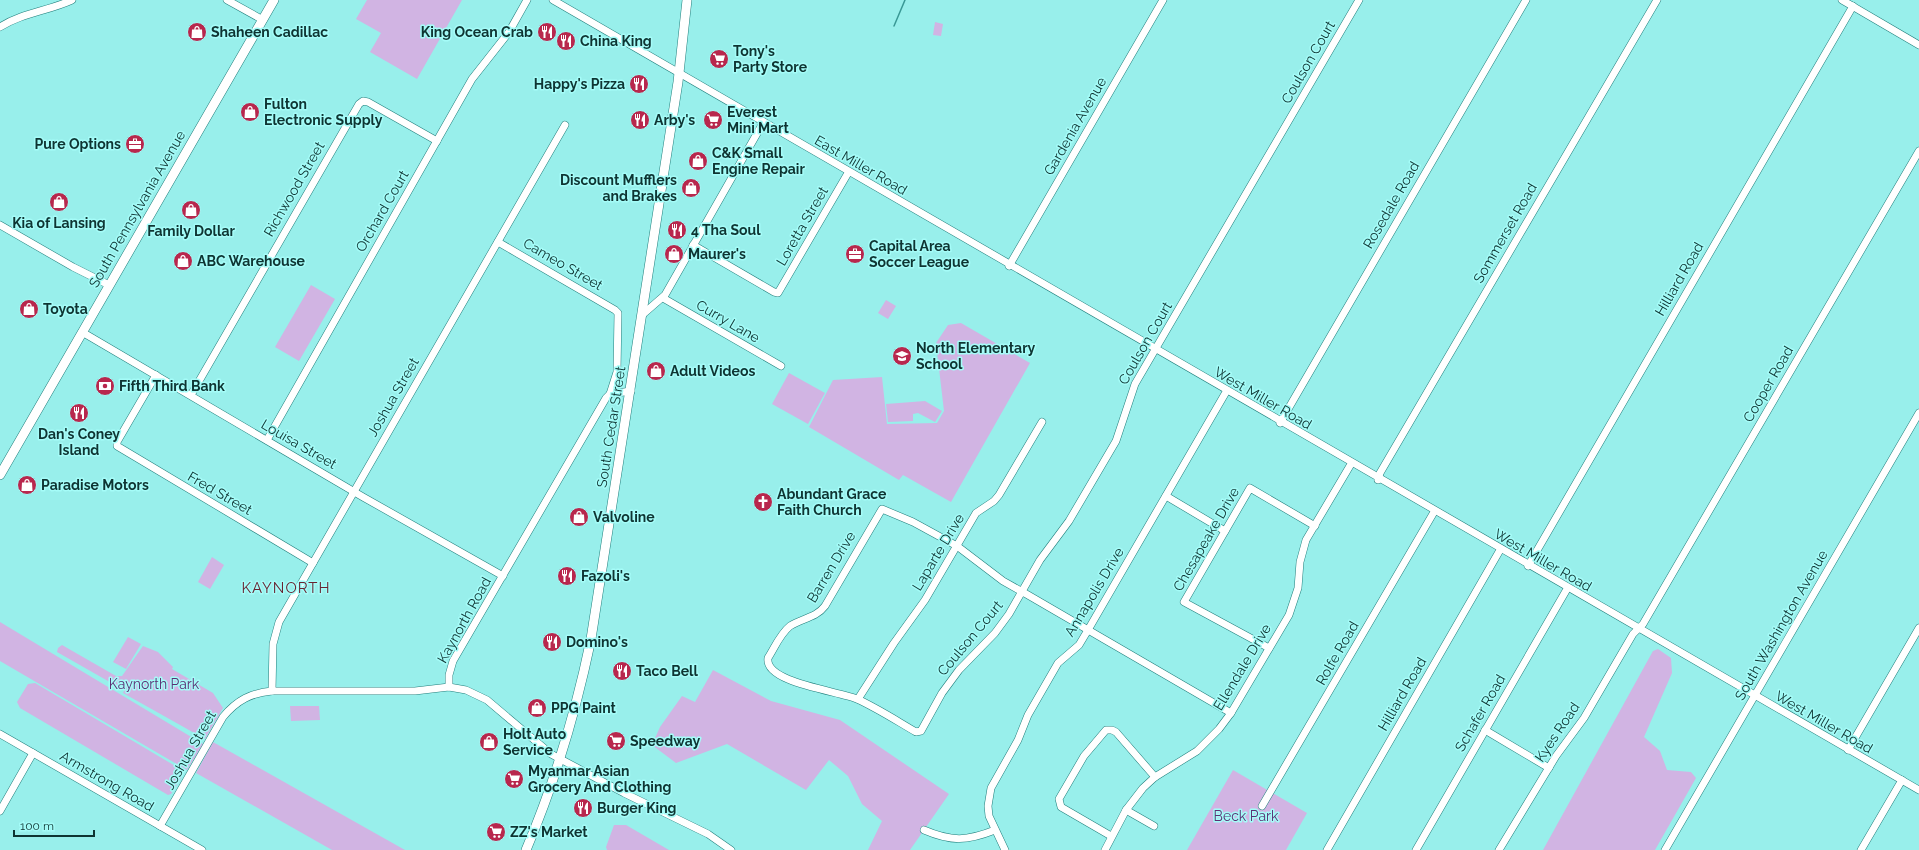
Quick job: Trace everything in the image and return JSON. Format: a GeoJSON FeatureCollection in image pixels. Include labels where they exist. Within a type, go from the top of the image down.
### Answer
{"type":"FeatureCollection","features":[{"type":"Feature","properties":{"kind":"main road","name":"South Pennsylvania Avenue"},"geometry":{"type":"LineString","coordinates":[[0,474],[274,0]]}},
{"type":"Feature","properties":{"kind":"main road","name":"South Cedar Street"},"geometry":{"type":"LineString","coordinates":[[526,850],[560,758],[579,693],[591,639],[631,391],[679,74],[687,0]]}},
{"type":"Feature","properties":{"kind":"street"},"geometry":{"type":"LineString","coordinates":[[0,27],[19,18],[72,0]]}},
{"type":"Feature","properties":{"kind":"street"},"geometry":{"type":"LineString","coordinates":[[227,0],[263,20]]}},
{"type":"Feature","properties":{"kind":"street","name":"Orchard Court"},"geometry":{"type":"LineString","coordinates":[[266,440],[472,79],[509,32],[527,0]]}},
{"type":"Feature","properties":{"kind":"street","name":"East Miller Road"},"geometry":{"type":"LineString","coordinates":[[553,0],[1156,351]]}},
{"type":"Feature","properties":{"kind":"street","name":"Gardenia Avenue"},"geometry":{"type":"LineString","coordinates":[[1009,266],[1163,0]]}},
{"type":"Feature","properties":{"kind":"street","name":"Coulson Court"},"geometry":{"type":"LineString","coordinates":[[858,699],[916,732],[921,731],[950,683],[967,660],[995,633],[1009,614],[1040,560],[1069,521],[1116,441],[1131,392],[1359,0]]}},
{"type":"Feature","properties":{"kind":"street","name":"Rosedale Road"},"geometry":{"type":"LineString","coordinates":[[1280,423],[1526,0]]}},
{"type":"Feature","properties":{"kind":"street","name":"Sommerset Road"},"geometry":{"type":"LineString","coordinates":[[1378,480],[1380,473],[1657,0]]}},
{"type":"Feature","properties":{"kind":"street"},"geometry":{"type":"LineString","coordinates":[[1842,0],[1919,45]]}},
{"type":"Feature","properties":{"kind":"street","name":"Hilliard Road"},"geometry":{"type":"LineString","coordinates":[[1528,566],[1853,6]]}},
{"type":"Feature","properties":{"kind":"street","name":"Richwood Street"},"geometry":{"type":"LineString","coordinates":[[191,395],[356,106],[363,101],[368,102],[437,141]]}},
{"type":"Feature","properties":{"kind":"street"},"geometry":{"type":"LineString","coordinates":[[642,314],[663,298],[763,123]]}},
{"type":"Feature","properties":{"kind":"street","name":"Joshua Street"},"geometry":{"type":"LineString","coordinates":[[272,691],[273,644],[279,622],[565,125]]}},
{"type":"Feature","properties":{"kind":"street","name":"Cooper Road"},"geometry":{"type":"LineString","coordinates":[[1638,629],[1647,618],[1919,151]]}},
{"type":"Feature","properties":{"kind":"street","name":"Loretta Street"},"geometry":{"type":"LineString","coordinates":[[694,244],[778,293],[848,172]]}},
{"type":"Feature","properties":{"kind":"street"},"geometry":{"type":"LineString","coordinates":[[0,225],[73,268],[109,285]]}},
{"type":"Feature","properties":{"kind":"street","name":"Cameo Street"},"geometry":{"type":"LineString","coordinates":[[498,242],[615,310]]}},
{"type":"Feature","properties":{"kind":"street","name":"Curry Lane"},"geometry":{"type":"LineString","coordinates":[[663,298],[781,366]]}},
{"type":"Feature","properties":{"kind":"street","name":"Kaynorth Road"},"geometry":{"type":"LineString","coordinates":[[230,708],[246,697],[258,692],[415,692],[449,687],[449,675],[453,661],[606,398],[610,394],[617,372],[619,318],[615,310]]}},
{"type":"Feature","properties":{"kind":"street","name":"Louisa Street"},"geometry":{"type":"LineString","coordinates":[[82,332],[503,576]]}},
{"type":"Feature","properties":{"kind":"street","name":"West Miller Road"},"geometry":{"type":"LineString","coordinates":[[1156,351],[1567,589],[1919,790]]}},
{"type":"Feature","properties":{"kind":"street","name":"Fred Street"},"geometry":{"type":"LineString","coordinates":[[156,375],[116,442],[120,449],[313,563]]}},
{"type":"Feature","properties":{"kind":"street"},"geometry":{"type":"LineString","coordinates":[[610,394],[631,391]]}},
{"type":"Feature","properties":{"kind":"street","name":"Annapolis Drive"},"geometry":{"type":"LineString","coordinates":[[1005,850],[990,816],[988,806],[991,788],[1018,740],[1028,715],[1058,663],[1079,645],[1226,392]]}},
{"type":"Feature","properties":{"kind":"street","name":"South Washington Avenue"},"geometry":{"type":"LineString","coordinates":[[1665,850],[1919,413]]}},
{"type":"Feature","properties":{"kind":"street","name":"Laparte Drive"},"geometry":{"type":"LineString","coordinates":[[858,699],[890,649],[925,600],[976,513],[994,501],[999,495],[1042,422]]}},
{"type":"Feature","properties":{"kind":"street","name":"Ellendale Drive"},"geometry":{"type":"LineString","coordinates":[[1105,850],[1126,810],[1143,788],[1155,777],[1196,751],[1219,729],[1231,713],[1289,615],[1294,601],[1302,552],[1314,526],[1351,464]]}},
{"type":"Feature","properties":{"kind":"street","name":"Chesapeake Drive"},"geometry":{"type":"LineString","coordinates":[[1269,648],[1184,602],[1250,488],[1314,526]]}},
{"type":"Feature","properties":{"kind":"street"},"geometry":{"type":"LineString","coordinates":[[1166,496],[1225,531]]}},
{"type":"Feature","properties":{"kind":"street","name":"Barren Drive"},"geometry":{"type":"LineString","coordinates":[[858,699],[791,681],[772,670],[768,665],[768,658],[785,631],[796,623],[816,615],[825,606],[882,509],[913,522],[957,546]]}},
{"type":"Feature","properties":{"kind":"street","name":"Rolfe Road"},"geometry":{"type":"LineString","coordinates":[[1262,806],[1434,512]]}},
{"type":"Feature","properties":{"kind":"street"},"geometry":{"type":"LineString","coordinates":[[957,546],[972,556],[998,578],[1231,713]]}},
{"type":"Feature","properties":{"kind":"street","name":"Hilliard Road"},"geometry":{"type":"LineString","coordinates":[[1326,850],[1500,550]]}},
{"type":"Feature","properties":{"kind":"street","name":"Schafer Road"},"geometry":{"type":"LineString","coordinates":[[1416,850],[1484,730],[1567,589]]}},
{"type":"Feature","properties":{"kind":"street"},"geometry":{"type":"LineString","coordinates":[[1848,750],[1919,628]]}},
{"type":"Feature","properties":{"kind":"street","name":"Kyes Road"},"geometry":{"type":"LineString","coordinates":[[1499,850],[1549,768],[1584,718],[1633,634],[1638,629]]}},
{"type":"Feature","properties":{"kind":"street"},"geometry":{"type":"LineString","coordinates":[[449,687],[466,690],[487,700],[534,741],[560,758],[702,831],[731,850]]}},
{"type":"Feature","properties":{"kind":"street","name":"Joshua Street"},"geometry":{"type":"LineString","coordinates":[[160,826],[215,730],[230,708]]}},
{"type":"Feature","properties":{"kind":"street"},"geometry":{"type":"LineString","coordinates":[[1111,836],[1061,807],[1059,799],[1084,756],[1106,730],[1116,732],[1155,777]]}},
{"type":"Feature","properties":{"kind":"street"},"geometry":{"type":"LineString","coordinates":[[1484,730],[1549,768]]}},
{"type":"Feature","properties":{"kind":"street","name":"Armstrong Road"},"geometry":{"type":"LineString","coordinates":[[0,734],[202,850]]}},
{"type":"Feature","properties":{"kind":"street"},"geometry":{"type":"LineString","coordinates":[[0,811],[33,753]]}},
{"type":"Feature","properties":{"kind":"street"},"geometry":{"type":"LineString","coordinates":[[1861,850],[1902,780]]}},
{"type":"Feature","properties":{"kind":"street"},"geometry":{"type":"LineString","coordinates":[[1126,810],[1154,826]]}},
{"type":"Feature","properties":{"kind":"street"},"geometry":{"type":"LineString","coordinates":[[924,830],[946,838],[966,839],[995,830]]}},
{"type":"Feature","properties":{"kind":"green space"},"geometry":{"type":"Polygon","coordinates":[[[367,0],[462,0],[417,79],[370,52],[381,33],[356,19],[367,0]]]}},
{"type":"Feature","properties":{"kind":"green space"},"geometry":{"type":"Polygon","coordinates":[[[935,22],[943,24],[941,36],[933,35],[935,22]]]}},
{"type":"Feature","properties":{"kind":"green space"},"geometry":{"type":"Polygon","coordinates":[[[311,285],[335,299],[299,361],[275,347],[311,285]]]}},
{"type":"Feature","properties":{"kind":"green space"},"geometry":{"type":"Polygon","coordinates":[[[886,300],[896,306],[888,319],[878,313],[886,300]]]}},
{"type":"Feature","properties":{"kind":"green space"},"geometry":{"type":"Polygon","coordinates":[[[961,323],[1030,363],[951,502],[903,475],[899,480],[809,427],[833,380],[882,377],[887,424],[937,423],[944,411],[936,343],[948,325],[961,323]]]}},
{"type":"Feature","properties":{"kind":"green space"},"geometry":{"type":"Polygon","coordinates":[[[789,373],[825,393],[808,424],[772,404],[789,373]]]}},
{"type":"Feature","properties":{"kind":"green space"},"geometry":{"type":"Polygon","coordinates":[[[925,401],[942,411],[935,422],[918,413],[913,414],[913,421],[888,422],[886,404],[925,401]]]}},
{"type":"Feature","properties":{"kind":"green space"},"geometry":{"type":"Polygon","coordinates":[[[212,557],[224,565],[210,589],[198,582],[212,557]]]}},
{"type":"Feature","properties":{"kind":"green space"},"geometry":{"type":"Polygon","coordinates":[[[0,622],[203,744],[187,770],[0,661],[0,622]]]}},
{"type":"Feature","properties":{"kind":"green space"},"geometry":{"type":"Polygon","coordinates":[[[128,637],[141,644],[126,669],[113,662],[128,637]]]}},
{"type":"Feature","properties":{"kind":"green space","name":"Kaynorth Park"},"geometry":{"type":"Polygon","coordinates":[[[62,645],[116,676],[122,676],[143,646],[158,652],[173,667],[172,669],[213,693],[223,708],[205,739],[123,693],[125,689],[122,689],[57,652],[58,648],[62,645]]]}},
{"type":"Feature","properties":{"kind":"green space"},"geometry":{"type":"Polygon","coordinates":[[[1658,649],[1671,658],[1672,673],[1644,737],[1660,751],[1667,770],[1691,772],[1696,778],[1655,850],[1543,850],[1653,651],[1658,649]]]}},
{"type":"Feature","properties":{"kind":"green space"},"geometry":{"type":"Polygon","coordinates":[[[713,670],[771,701],[840,720],[949,794],[910,850],[868,850],[882,821],[862,804],[848,776],[829,760],[806,790],[727,744],[676,763],[652,745],[660,727],[682,696],[695,702],[713,670]]]}},
{"type":"Feature","properties":{"kind":"green space"},"geometry":{"type":"Polygon","coordinates":[[[35,683],[182,770],[182,776],[171,794],[168,795],[20,708],[17,702],[28,684],[35,683]]]}},
{"type":"Feature","properties":{"kind":"green space"},"geometry":{"type":"Polygon","coordinates":[[[290,706],[319,706],[320,720],[291,721],[290,706]]]}},
{"type":"Feature","properties":{"kind":"green space"},"geometry":{"type":"Polygon","coordinates":[[[213,742],[405,850],[332,850],[196,773],[213,742]]]}},
{"type":"Feature","properties":{"kind":"green space","name":"Beck Park"},"geometry":{"type":"Polygon","coordinates":[[[1233,770],[1307,813],[1286,850],[1187,850],[1233,770]]]}},
{"type":"Feature","properties":{"kind":"green space"},"geometry":{"type":"Polygon","coordinates":[[[614,825],[626,825],[669,850],[607,850],[606,847],[614,825]]]}},
{"type":"Feature","properties":{"kind":"waterway"},"geometry":{"type":"LineString","coordinates":[[894,26],[905,0]]}},
{"type":"Feature","properties":{"kind":"place","name":"Shaheen Cadillac"},"geometry":{"type":"Point","coordinates":[197,32]}},
{"type":"Feature","properties":{"kind":"place","name":"King Ocean Crab"},"geometry":{"type":"Point","coordinates":[547,32]}},
{"type":"Feature","properties":{"kind":"place","name":"China King"},"geometry":{"type":"Point","coordinates":[566,41]}},
{"type":"Feature","properties":{"kind":"place","name":"Tony's Party Store"},"geometry":{"type":"Point","coordinates":[719,59]}},
{"type":"Feature","properties":{"kind":"place","name":"Happy's Pizza"},"geometry":{"type":"Point","coordinates":[639,84]}},
{"type":"Feature","properties":{"kind":"place","name":"Fulton Electronic Supply"},"geometry":{"type":"Point","coordinates":[250,112]}},
{"type":"Feature","properties":{"kind":"place","name":"Arby's"},"geometry":{"type":"Point","coordinates":[640,120]}},
{"type":"Feature","properties":{"kind":"place","name":"Everest Mini Mart"},"geometry":{"type":"Point","coordinates":[713,120]}},
{"type":"Feature","properties":{"kind":"place","name":"Pure Options"},"geometry":{"type":"Point","coordinates":[135,144]}},
{"type":"Feature","properties":{"kind":"place","name":"C&K Small Engine Repair"},"geometry":{"type":"Point","coordinates":[698,161]}},
{"type":"Feature","properties":{"kind":"place","name":"Discount Mufflers and Brakes"},"geometry":{"type":"Point","coordinates":[691,188]}},
{"type":"Feature","properties":{"kind":"place","name":"Kia of Lansing"},"geometry":{"type":"Point","coordinates":[59,202]}},
{"type":"Feature","properties":{"kind":"place","name":"Family Dollar"},"geometry":{"type":"Point","coordinates":[191,210]}},
{"type":"Feature","properties":{"kind":"place","name":"4 Tha Soul"},"geometry":{"type":"Point","coordinates":[677,230]}},
{"type":"Feature","properties":{"kind":"place","name":"Maurer's"},"geometry":{"type":"Point","coordinates":[674,254]}},
{"type":"Feature","properties":{"kind":"place","name":"Capital Area Soccer League"},"geometry":{"type":"Point","coordinates":[855,254]}},
{"type":"Feature","properties":{"kind":"place","name":"ABC Warehouse"},"geometry":{"type":"Point","coordinates":[183,261]}},
{"type":"Feature","properties":{"kind":"place","name":"Toyota"},"geometry":{"type":"Point","coordinates":[29,309]}},
{"type":"Feature","properties":{"kind":"place","name":"North Elementary School"},"geometry":{"type":"Point","coordinates":[902,356]}},
{"type":"Feature","properties":{"kind":"place","name":"Adult Videos"},"geometry":{"type":"Point","coordinates":[656,371]}},
{"type":"Feature","properties":{"kind":"place","name":"Fifth Third Bank"},"geometry":{"type":"Point","coordinates":[105,386]}},
{"type":"Feature","properties":{"kind":"place","name":"Dan's Coney Island"},"geometry":{"type":"Point","coordinates":[79,413]}},
{"type":"Feature","properties":{"kind":"place","name":"Paradise Motors"},"geometry":{"type":"Point","coordinates":[27,485]}},
{"type":"Feature","properties":{"kind":"place","name":"Abundant Grace Faith Church"},"geometry":{"type":"Point","coordinates":[763,502]}},
{"type":"Feature","properties":{"kind":"place","name":"Valvoline"},"geometry":{"type":"Point","coordinates":[579,517]}},
{"type":"Feature","properties":{"kind":"place","name":"Fazoli's"},"geometry":{"type":"Point","coordinates":[567,576]}},
{"type":"Feature","properties":{"kind":"place","name":"Domino's"},"geometry":{"type":"Point","coordinates":[552,642]}},
{"type":"Feature","properties":{"kind":"place","name":"Taco Bell"},"geometry":{"type":"Point","coordinates":[622,671]}},
{"type":"Feature","properties":{"kind":"place","name":"PPG Paint"},"geometry":{"type":"Point","coordinates":[537,708]}},
{"type":"Feature","properties":{"kind":"place","name":"Speedway"},"geometry":{"type":"Point","coordinates":[616,741]}},
{"type":"Feature","properties":{"kind":"place","name":"Holt Auto Service"},"geometry":{"type":"Point","coordinates":[489,742]}},
{"type":"Feature","properties":{"kind":"place","name":"Myanmar Asian Grocery And Clothing"},"geometry":{"type":"Point","coordinates":[514,779]}},
{"type":"Feature","properties":{"kind":"place","name":"Burger King"},"geometry":{"type":"Point","coordinates":[583,808]}},
{"type":"Feature","properties":{"kind":"place","name":"ZZ's Market"},"geometry":{"type":"Point","coordinates":[496,832]}},
{"type":"Feature","properties":{"kind":"district","name":"KAYNORTH"},"geometry":{"type":"Point","coordinates":[286,588]}}]}
